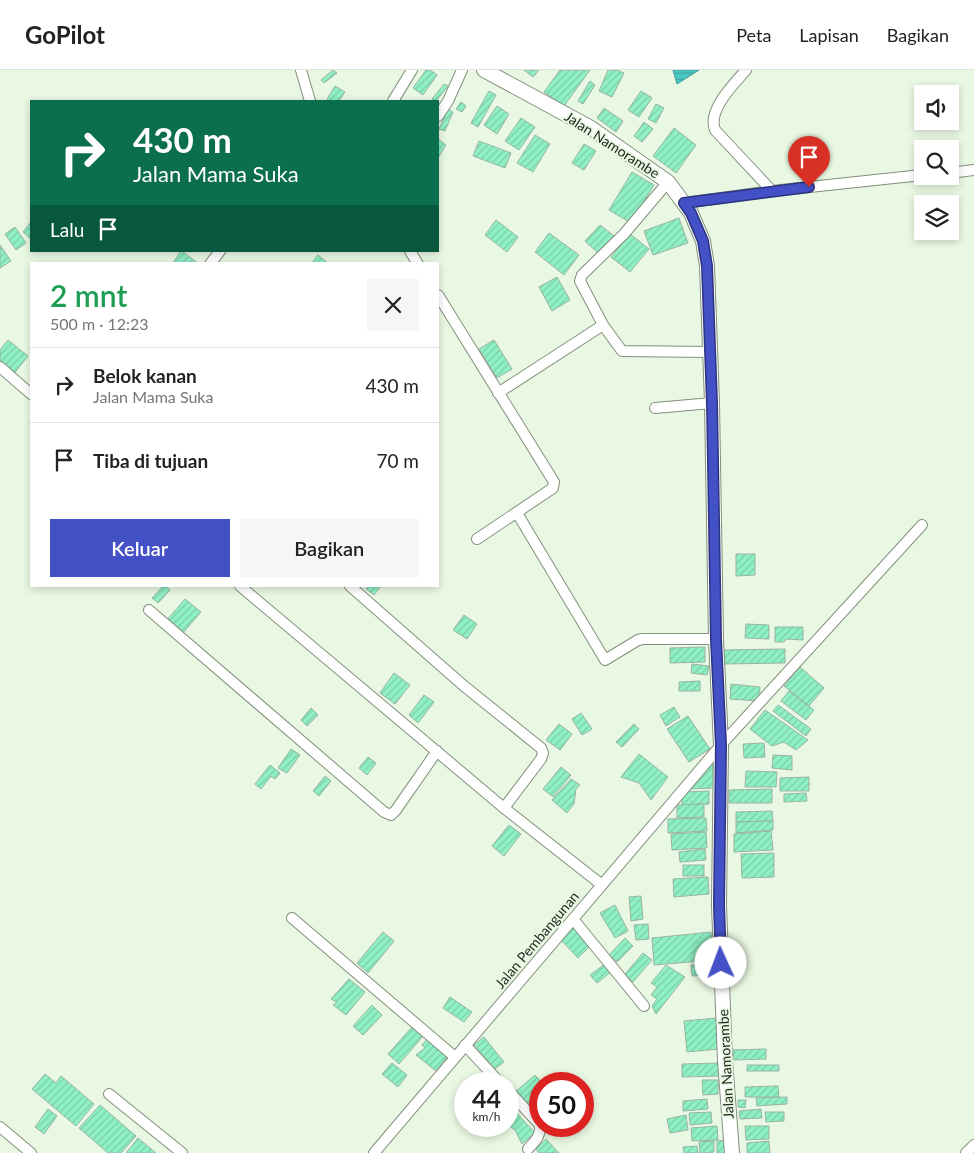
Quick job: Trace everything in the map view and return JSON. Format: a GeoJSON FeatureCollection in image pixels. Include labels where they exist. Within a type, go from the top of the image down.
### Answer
{"type":"FeatureCollection","features":[{"type":"Feature","properties":{"kind":"main road","name":"Jalan Namorambe"},"geometry":{"type":"LineString","coordinates":[[484,70],[591,128],[668,182],[691,213],[703,241],[707,266],[712,403],[716,639],[721,745],[719,905],[725,1060],[732,1153]]}},
{"type":"Feature","properties":{"kind":"street"},"geometry":{"type":"LineString","coordinates":[[301,70],[310,100]]}},
{"type":"Feature","properties":{"kind":"street"},"geometry":{"type":"LineString","coordinates":[[394,100],[412,70]]}},
{"type":"Feature","properties":{"kind":"street"},"geometry":{"type":"LineString","coordinates":[[439,114],[448,101],[462,70]]}},
{"type":"Feature","properties":{"kind":"street"},"geometry":{"type":"LineString","coordinates":[[746,70],[725,94],[713,118],[713,125],[715,130],[772,190]]}},
{"type":"Feature","properties":{"kind":"street"},"geometry":{"type":"LineString","coordinates":[[959,172],[974,170]]}},
{"type":"Feature","properties":{"kind":"street"},"geometry":{"type":"LineString","coordinates":[[684,203],[772,190],[914,176]]}},
{"type":"Feature","properties":{"kind":"street"},"geometry":{"type":"LineString","coordinates":[[668,182],[624,234],[580,278],[603,325],[622,351],[709,352]]}},
{"type":"Feature","properties":{"kind":"street"},"geometry":{"type":"LineString","coordinates":[[212,262],[219,252]]}},
{"type":"Feature","properties":{"kind":"street"},"geometry":{"type":"LineString","coordinates":[[439,297],[554,482],[553,488],[477,539]]}},
{"type":"Feature","properties":{"kind":"street"},"geometry":{"type":"LineString","coordinates":[[498,393],[603,325]]}},
{"type":"Feature","properties":{"kind":"street"},"geometry":{"type":"LineString","coordinates":[[0,367],[30,393]]}},
{"type":"Feature","properties":{"kind":"street"},"geometry":{"type":"LineString","coordinates":[[655,408],[712,403]]}},
{"type":"Feature","properties":{"kind":"street"},"geometry":{"type":"LineString","coordinates":[[517,513],[605,660],[638,640],[643,639],[716,639]]}},
{"type":"Feature","properties":{"kind":"street","name":"Jalan Pembangunan"},"geometry":{"type":"LineString","coordinates":[[374,1153],[721,745],[922,525]]}},
{"type":"Feature","properties":{"kind":"street"},"geometry":{"type":"LineString","coordinates":[[241,587],[504,808],[602,885]]}},
{"type":"Feature","properties":{"kind":"street"},"geometry":{"type":"LineString","coordinates":[[351,587],[464,686],[541,748],[543,754],[541,759],[504,808]]}},
{"type":"Feature","properties":{"kind":"street"},"geometry":{"type":"LineString","coordinates":[[149,610],[384,812],[391,815],[396,810],[437,751]]}},
{"type":"Feature","properties":{"kind":"street"},"geometry":{"type":"LineString","coordinates":[[292,918],[455,1057]]}},
{"type":"Feature","properties":{"kind":"street"},"geometry":{"type":"LineString","coordinates":[[573,919],[644,1006]]}},
{"type":"Feature","properties":{"kind":"street"},"geometry":{"type":"LineString","coordinates":[[465,1046],[490,1072]]}},
{"type":"Feature","properties":{"kind":"street"},"geometry":{"type":"LineString","coordinates":[[109,1094],[182,1153]]}},
{"type":"Feature","properties":{"kind":"street"},"geometry":{"type":"LineString","coordinates":[[519,1102],[540,1125],[538,1138],[528,1149]]}},
{"type":"Feature","properties":{"kind":"street"},"geometry":{"type":"LineString","coordinates":[[0,1127],[31,1153]]}},
{"type":"Feature","properties":{"kind":"street"},"geometry":{"type":"LineString","coordinates":[[966,1153],[974,1145]]}},
{"type":"Feature","properties":{"kind":"water"},"geometry":{"type":"Polygon","coordinates":[[[673,70],[699,70],[677,84],[673,70]]]}},
{"type":"Feature","properties":{"kind":"building"},"geometry":{"type":"Polygon","coordinates":[[[333,70],[337,73],[324,83],[321,80],[333,70]]]}},
{"type":"Feature","properties":{"kind":"building"},"geometry":{"type":"Polygon","coordinates":[[[426,70],[430,70],[437,75],[423,95],[413,88],[426,70]]]}},
{"type":"Feature","properties":{"kind":"building"},"geometry":{"type":"Polygon","coordinates":[[[524,70],[539,70],[533,77],[524,70]]]}},
{"type":"Feature","properties":{"kind":"building"},"geometry":{"type":"Polygon","coordinates":[[[560,70],[590,70],[564,106],[544,92],[560,70]]]}},
{"type":"Feature","properties":{"kind":"building"},"geometry":{"type":"Polygon","coordinates":[[[608,70],[617,70],[624,73],[612,97],[599,91],[608,70]]]}},
{"type":"Feature","properties":{"kind":"building"},"geometry":{"type":"Polygon","coordinates":[[[590,81],[595,85],[583,104],[578,101],[590,81]]]}},
{"type":"Feature","properties":{"kind":"building"},"geometry":{"type":"Polygon","coordinates":[[[444,84],[448,86],[437,100],[432,99],[444,84]]]}},
{"type":"Feature","properties":{"kind":"building"},"geometry":{"type":"Polygon","coordinates":[[[335,86],[345,92],[340,100],[327,99],[335,86]]]}},
{"type":"Feature","properties":{"kind":"building"},"geometry":{"type":"Polygon","coordinates":[[[489,91],[496,95],[478,127],[471,123],[489,91]]]}},
{"type":"Feature","properties":{"kind":"building"},"geometry":{"type":"Polygon","coordinates":[[[641,91],[652,98],[639,117],[628,110],[641,91]]]}},
{"type":"Feature","properties":{"kind":"building"},"geometry":{"type":"Polygon","coordinates":[[[461,102],[466,106],[462,112],[456,109],[461,102]]]}},
{"type":"Feature","properties":{"kind":"building"},"geometry":{"type":"Polygon","coordinates":[[[656,104],[664,108],[656,123],[648,119],[656,104]]]}},
{"type":"Feature","properties":{"kind":"building"},"geometry":{"type":"Polygon","coordinates":[[[497,106],[509,114],[497,134],[484,125],[497,106]]]}},
{"type":"Feature","properties":{"kind":"building"},"geometry":{"type":"Polygon","coordinates":[[[604,108],[623,121],[616,132],[597,118],[604,108]]]}},
{"type":"Feature","properties":{"kind":"building"},"geometry":{"type":"Polygon","coordinates":[[[448,109],[453,112],[445,131],[439,129],[448,109]]]}},
{"type":"Feature","properties":{"kind":"building"},"geometry":{"type":"Polygon","coordinates":[[[521,118],[535,127],[519,150],[505,141],[521,118]]]}},
{"type":"Feature","properties":{"kind":"building"},"geometry":{"type":"Polygon","coordinates":[[[644,122],[653,129],[642,142],[634,136],[644,122]]]}},
{"type":"Feature","properties":{"kind":"building"},"geometry":{"type":"Polygon","coordinates":[[[674,128],[696,145],[676,173],[653,156],[674,128]]]}},
{"type":"Feature","properties":{"kind":"building"},"geometry":{"type":"Polygon","coordinates":[[[535,135],[550,144],[533,172],[517,163],[535,135]]]}},
{"type":"Feature","properties":{"kind":"building"},"geometry":{"type":"Polygon","coordinates":[[[439,140],[446,145],[439,156],[439,140]]]}},
{"type":"Feature","properties":{"kind":"building"},"geometry":{"type":"Polygon","coordinates":[[[479,141],[511,153],[505,168],[473,156],[479,141]]]}},
{"type":"Feature","properties":{"kind":"building"},"geometry":{"type":"Polygon","coordinates":[[[584,144],[596,151],[584,170],[572,163],[584,144]]]}},
{"type":"Feature","properties":{"kind":"building"},"geometry":{"type":"Polygon","coordinates":[[[632,172],[654,185],[631,223],[609,210],[632,172]]]}},
{"type":"Feature","properties":{"kind":"building"},"geometry":{"type":"Polygon","coordinates":[[[679,218],[688,243],[653,255],[644,231],[679,218]]]}},
{"type":"Feature","properties":{"kind":"building"},"geometry":{"type":"Polygon","coordinates":[[[496,220],[518,237],[507,252],[485,235],[496,220]]]}},
{"type":"Feature","properties":{"kind":"building"},"geometry":{"type":"Polygon","coordinates":[[[30,223],[30,238],[23,232],[30,223]]]}},
{"type":"Feature","properties":{"kind":"building"},"geometry":{"type":"Polygon","coordinates":[[[600,225],[614,236],[598,253],[585,241],[600,225]]]}},
{"type":"Feature","properties":{"kind":"building"},"geometry":{"type":"Polygon","coordinates":[[[15,227],[26,243],[16,250],[5,234],[15,227]]]}},
{"type":"Feature","properties":{"kind":"building"},"geometry":{"type":"Polygon","coordinates":[[[549,233],[579,255],[564,275],[535,252],[549,233]]]}},
{"type":"Feature","properties":{"kind":"building"},"geometry":{"type":"Polygon","coordinates":[[[630,234],[649,249],[630,272],[611,257],[630,234]]]}},
{"type":"Feature","properties":{"kind":"building"},"geometry":{"type":"Polygon","coordinates":[[[0,245],[11,261],[0,268],[0,245]]]}},
{"type":"Feature","properties":{"kind":"building"},"geometry":{"type":"Polygon","coordinates":[[[180,252],[183,252],[196,262],[173,262],[180,252]]]}},
{"type":"Feature","properties":{"kind":"building"},"geometry":{"type":"Polygon","coordinates":[[[318,255],[327,262],[313,262],[318,255]]]}},
{"type":"Feature","properties":{"kind":"building"},"geometry":{"type":"Polygon","coordinates":[[[557,277],[570,300],[552,311],[539,287],[557,277]]]}},
{"type":"Feature","properties":{"kind":"building"},"geometry":{"type":"Polygon","coordinates":[[[8,340],[28,356],[13,375],[0,365],[0,350],[8,340]]]}},
{"type":"Feature","properties":{"kind":"building"},"geometry":{"type":"Polygon","coordinates":[[[494,340],[512,369],[497,378],[479,349],[494,340]]]}},
{"type":"Feature","properties":{"kind":"building"},"geometry":{"type":"Polygon","coordinates":[[[736,554],[755,554],[755,575],[736,576],[736,554]]]}},
{"type":"Feature","properties":{"kind":"building"},"geometry":{"type":"Polygon","coordinates":[[[162,587],[167,587],[170,590],[158,603],[152,598],[162,587]]]}},
{"type":"Feature","properties":{"kind":"building"},"geometry":{"type":"Polygon","coordinates":[[[368,587],[380,587],[374,595],[366,589],[368,587]]]}},
{"type":"Feature","properties":{"kind":"building"},"geometry":{"type":"Polygon","coordinates":[[[185,599],[201,612],[182,634],[166,621],[185,599]]]}},
{"type":"Feature","properties":{"kind":"building"},"geometry":{"type":"Polygon","coordinates":[[[464,615],[477,624],[467,639],[453,630],[464,615]]]}},
{"type":"Feature","properties":{"kind":"building"},"geometry":{"type":"Polygon","coordinates":[[[746,624],[769,625],[769,639],[745,638],[746,624]]]}},
{"type":"Feature","properties":{"kind":"building"},"geometry":{"type":"Polygon","coordinates":[[[775,627],[803,627],[803,640],[786,639],[784,642],[775,642],[775,627]]]}},
{"type":"Feature","properties":{"kind":"building"},"geometry":{"type":"Polygon","coordinates":[[[705,647],[705,662],[670,663],[670,648],[705,647]]]}},
{"type":"Feature","properties":{"kind":"building"},"geometry":{"type":"Polygon","coordinates":[[[785,649],[785,663],[724,664],[724,650],[785,649]]]}},
{"type":"Feature","properties":{"kind":"building"},"geometry":{"type":"Polygon","coordinates":[[[692,664],[709,666],[707,675],[691,673],[692,664]]]}},
{"type":"Feature","properties":{"kind":"building"},"geometry":{"type":"Polygon","coordinates":[[[800,667],[824,688],[809,706],[784,686],[800,667]]]}},
{"type":"Feature","properties":{"kind":"building"},"geometry":{"type":"Polygon","coordinates":[[[394,673],[410,685],[395,704],[380,693],[394,673]]]}},
{"type":"Feature","properties":{"kind":"building"},"geometry":{"type":"Polygon","coordinates":[[[700,681],[700,691],[679,691],[679,682],[700,681]]]}},
{"type":"Feature","properties":{"kind":"building"},"geometry":{"type":"Polygon","coordinates":[[[731,684],[760,687],[759,701],[730,699],[731,684]]]}},
{"type":"Feature","properties":{"kind":"building"},"geometry":{"type":"Polygon","coordinates":[[[789,691],[814,710],[806,720],[781,701],[789,691]]]}},
{"type":"Feature","properties":{"kind":"building"},"geometry":{"type":"Polygon","coordinates":[[[424,695],[434,702],[418,723],[409,715],[424,695]]]}},
{"type":"Feature","properties":{"kind":"building"},"geometry":{"type":"Polygon","coordinates":[[[778,705],[811,729],[806,736],[773,711],[778,705]]]}},
{"type":"Feature","properties":{"kind":"building"},"geometry":{"type":"Polygon","coordinates":[[[674,707],[680,717],[666,726],[660,715],[674,707]]]}},
{"type":"Feature","properties":{"kind":"building"},"geometry":{"type":"Polygon","coordinates":[[[311,708],[318,715],[307,726],[301,720],[311,708]]]}},
{"type":"Feature","properties":{"kind":"building"},"geometry":{"type":"Polygon","coordinates":[[[765,710],[808,740],[796,750],[784,742],[772,746],[750,729],[765,710]]]}},
{"type":"Feature","properties":{"kind":"building"},"geometry":{"type":"Polygon","coordinates":[[[581,713],[592,729],[582,735],[572,719],[581,713]]]}},
{"type":"Feature","properties":{"kind":"building"},"geometry":{"type":"Polygon","coordinates":[[[688,716],[710,749],[689,762],[667,729],[688,716]]]}},
{"type":"Feature","properties":{"kind":"building"},"geometry":{"type":"Polygon","coordinates":[[[559,724],[572,734],[560,750],[546,740],[559,724]]]}},
{"type":"Feature","properties":{"kind":"building"},"geometry":{"type":"Polygon","coordinates":[[[634,724],[639,729],[622,747],[616,742],[634,724]]]}},
{"type":"Feature","properties":{"kind":"building"},"geometry":{"type":"Polygon","coordinates":[[[764,743],[765,757],[744,758],[743,744],[764,743]]]}},
{"type":"Feature","properties":{"kind":"building"},"geometry":{"type":"Polygon","coordinates":[[[291,749],[300,755],[287,773],[278,768],[291,749]]]}},
{"type":"Feature","properties":{"kind":"building"},"geometry":{"type":"Polygon","coordinates":[[[639,754],[668,777],[651,800],[639,783],[621,777],[639,754]]]}},
{"type":"Feature","properties":{"kind":"building"},"geometry":{"type":"Polygon","coordinates":[[[773,755],[792,756],[792,770],[772,768],[773,755]]]}},
{"type":"Feature","properties":{"kind":"building"},"geometry":{"type":"Polygon","coordinates":[[[368,757],[376,763],[367,775],[359,768],[368,757]]]}},
{"type":"Feature","properties":{"kind":"building"},"geometry":{"type":"Polygon","coordinates":[[[713,762],[714,788],[688,789],[713,762]]]}},
{"type":"Feature","properties":{"kind":"building"},"geometry":{"type":"Polygon","coordinates":[[[270,765],[280,773],[275,779],[271,776],[261,789],[255,784],[270,765]]]}},
{"type":"Feature","properties":{"kind":"building"},"geometry":{"type":"Polygon","coordinates":[[[561,767],[571,775],[553,797],[543,789],[561,767]]]}},
{"type":"Feature","properties":{"kind":"building"},"geometry":{"type":"Polygon","coordinates":[[[746,771],[777,772],[776,787],[745,787],[746,771]]]}},
{"type":"Feature","properties":{"kind":"building"},"geometry":{"type":"Polygon","coordinates":[[[325,776],[331,781],[319,796],[313,791],[325,776]]]}},
{"type":"Feature","properties":{"kind":"building"},"geometry":{"type":"Polygon","coordinates":[[[809,777],[809,791],[780,791],[780,778],[809,777]]]}},
{"type":"Feature","properties":{"kind":"building"},"geometry":{"type":"Polygon","coordinates":[[[571,779],[580,785],[576,789],[574,804],[567,813],[552,800],[571,779]]]}},
{"type":"Feature","properties":{"kind":"building"},"geometry":{"type":"Polygon","coordinates":[[[772,789],[772,803],[729,803],[729,790],[772,789]]]}},
{"type":"Feature","properties":{"kind":"building"},"geometry":{"type":"Polygon","coordinates":[[[709,791],[709,804],[682,805],[682,792],[709,791]]]}},
{"type":"Feature","properties":{"kind":"building"},"geometry":{"type":"Polygon","coordinates":[[[806,793],[807,801],[784,802],[784,794],[806,793]]]}},
{"type":"Feature","properties":{"kind":"building"},"geometry":{"type":"Polygon","coordinates":[[[704,804],[704,817],[677,818],[677,805],[704,804]]]}},
{"type":"Feature","properties":{"kind":"building"},"geometry":{"type":"Polygon","coordinates":[[[772,811],[773,821],[736,822],[736,812],[772,811]]]}},
{"type":"Feature","properties":{"kind":"building"},"geometry":{"type":"Polygon","coordinates":[[[706,818],[707,831],[668,833],[668,819],[706,818]]]}},
{"type":"Feature","properties":{"kind":"building"},"geometry":{"type":"Polygon","coordinates":[[[773,821],[773,830],[736,833],[736,822],[773,821]]]}},
{"type":"Feature","properties":{"kind":"building"},"geometry":{"type":"Polygon","coordinates":[[[509,825],[521,834],[504,856],[492,846],[509,825]]]}},
{"type":"Feature","properties":{"kind":"building"},"geometry":{"type":"Polygon","coordinates":[[[771,831],[773,850],[734,852],[734,834],[771,831]]]}},
{"type":"Feature","properties":{"kind":"building"},"geometry":{"type":"Polygon","coordinates":[[[706,832],[707,848],[672,850],[671,834],[706,832]]]}},
{"type":"Feature","properties":{"kind":"building"},"geometry":{"type":"Polygon","coordinates":[[[705,849],[706,860],[680,862],[679,852],[705,849]]]}},
{"type":"Feature","properties":{"kind":"building"},"geometry":{"type":"Polygon","coordinates":[[[774,853],[774,877],[742,878],[741,854],[774,853]]]}},
{"type":"Feature","properties":{"kind":"building"},"geometry":{"type":"Polygon","coordinates":[[[683,865],[704,865],[704,876],[683,876],[683,865]]]}},
{"type":"Feature","properties":{"kind":"building"},"geometry":{"type":"Polygon","coordinates":[[[708,877],[709,894],[674,897],[673,879],[708,877]]]}},
{"type":"Feature","properties":{"kind":"building"},"geometry":{"type":"Polygon","coordinates":[[[641,896],[643,919],[631,921],[629,897],[641,896]]]}},
{"type":"Feature","properties":{"kind":"building"},"geometry":{"type":"Polygon","coordinates":[[[615,905],[628,931],[615,938],[600,913],[615,905]]]}},
{"type":"Feature","properties":{"kind":"building"},"geometry":{"type":"Polygon","coordinates":[[[648,924],[649,939],[636,940],[634,925],[648,924]]]}},
{"type":"Feature","properties":{"kind":"building"},"geometry":{"type":"Polygon","coordinates":[[[573,925],[591,945],[578,958],[559,938],[573,925]]]}},
{"type":"Feature","properties":{"kind":"building"},"geometry":{"type":"Polygon","coordinates":[[[383,932],[394,941],[368,973],[357,963],[383,932]]]}},
{"type":"Feature","properties":{"kind":"building"},"geometry":{"type":"Polygon","coordinates":[[[711,932],[713,960],[654,965],[652,938],[711,932]]]}},
{"type":"Feature","properties":{"kind":"building"},"geometry":{"type":"Polygon","coordinates":[[[625,938],[633,946],[617,962],[609,955],[625,938]]]}},
{"type":"Feature","properties":{"kind":"building"},"geometry":{"type":"Polygon","coordinates":[[[643,953],[652,960],[633,982],[625,974],[643,953]]]}},
{"type":"Feature","properties":{"kind":"building"},"geometry":{"type":"Polygon","coordinates":[[[605,964],[611,972],[597,983],[590,975],[605,964]]]}},
{"type":"Feature","properties":{"kind":"building"},"geometry":{"type":"Polygon","coordinates":[[[713,964],[714,974],[692,976],[691,965],[713,964]]]}},
{"type":"Feature","properties":{"kind":"building"},"geometry":{"type":"Polygon","coordinates":[[[666,965],[685,977],[656,1014],[652,1006],[657,999],[651,995],[657,987],[651,983],[666,965]]]}},
{"type":"Feature","properties":{"kind":"building"},"geometry":{"type":"Polygon","coordinates":[[[349,979],[365,992],[346,1015],[333,1005],[337,1002],[331,999],[349,979]]]}},
{"type":"Feature","properties":{"kind":"building"},"geometry":{"type":"Polygon","coordinates":[[[450,997],[472,1012],[464,1022],[443,1008],[450,997]]]}},
{"type":"Feature","properties":{"kind":"building"},"geometry":{"type":"Polygon","coordinates":[[[372,1005],[382,1015],[363,1035],[353,1026],[372,1005]]]}},
{"type":"Feature","properties":{"kind":"building"},"geometry":{"type":"Polygon","coordinates":[[[717,1018],[719,1049],[687,1052],[684,1021],[717,1018]]]}},
{"type":"Feature","properties":{"kind":"building"},"geometry":{"type":"Polygon","coordinates":[[[412,1027],[423,1036],[399,1064],[388,1054],[412,1027]]]}},
{"type":"Feature","properties":{"kind":"building"},"geometry":{"type":"Polygon","coordinates":[[[429,1037],[450,1054],[436,1071],[416,1055],[425,1048],[422,1045],[429,1037]]]}},
{"type":"Feature","properties":{"kind":"building"},"geometry":{"type":"Polygon","coordinates":[[[484,1037],[504,1062],[495,1069],[474,1045],[484,1037]]]}},
{"type":"Feature","properties":{"kind":"building"},"geometry":{"type":"Polygon","coordinates":[[[766,1049],[766,1059],[734,1060],[733,1050],[766,1049]]]}},
{"type":"Feature","properties":{"kind":"building"},"geometry":{"type":"Polygon","coordinates":[[[392,1063],[407,1075],[398,1087],[382,1074],[392,1063]]]}},
{"type":"Feature","properties":{"kind":"building"},"geometry":{"type":"Polygon","coordinates":[[[720,1063],[720,1076],[682,1077],[682,1064],[720,1063]]]}},
{"type":"Feature","properties":{"kind":"building"},"geometry":{"type":"Polygon","coordinates":[[[747,1065],[779,1065],[779,1071],[747,1071],[747,1065]]]}},
{"type":"Feature","properties":{"kind":"building"},"geometry":{"type":"Polygon","coordinates":[[[45,1074],[56,1083],[61,1076],[94,1104],[76,1126],[32,1089],[45,1074]]]}},
{"type":"Feature","properties":{"kind":"building"},"geometry":{"type":"Polygon","coordinates":[[[529,1080],[529,1108],[519,1097],[519,1089],[529,1080]]]}},
{"type":"Feature","properties":{"kind":"building"},"geometry":{"type":"Polygon","coordinates":[[[702,1080],[718,1080],[718,1094],[703,1095],[702,1080]]]}},
{"type":"Feature","properties":{"kind":"building"},"geometry":{"type":"Polygon","coordinates":[[[778,1086],[779,1097],[745,1097],[745,1087],[778,1086]]]}},
{"type":"Feature","properties":{"kind":"building"},"geometry":{"type":"Polygon","coordinates":[[[787,1097],[787,1104],[757,1106],[756,1098],[787,1097]]]}},
{"type":"Feature","properties":{"kind":"building"},"geometry":{"type":"Polygon","coordinates":[[[707,1099],[708,1109],[683,1111],[683,1101],[707,1099]]]}},
{"type":"Feature","properties":{"kind":"building"},"geometry":{"type":"Polygon","coordinates":[[[738,1100],[746,1100],[745,1108],[738,1107],[738,1100]]]}},
{"type":"Feature","properties":{"kind":"building"},"geometry":{"type":"Polygon","coordinates":[[[100,1105],[136,1136],[121,1153],[108,1153],[79,1128],[100,1105]]]}},
{"type":"Feature","properties":{"kind":"building"},"geometry":{"type":"Polygon","coordinates":[[[48,1109],[57,1116],[44,1134],[35,1127],[48,1109]]]}},
{"type":"Feature","properties":{"kind":"building"},"geometry":{"type":"Polygon","coordinates":[[[761,1109],[762,1118],[740,1119],[739,1111],[761,1109]]]}},
{"type":"Feature","properties":{"kind":"building"},"geometry":{"type":"Polygon","coordinates":[[[711,1112],[712,1123],[690,1125],[689,1113],[711,1112]]]}},
{"type":"Feature","properties":{"kind":"building"},"geometry":{"type":"Polygon","coordinates":[[[765,1112],[784,1112],[784,1121],[766,1122],[765,1112]]]}},
{"type":"Feature","properties":{"kind":"building"},"geometry":{"type":"Polygon","coordinates":[[[519,1115],[529,1126],[530,1137],[522,1144],[518,1137],[519,1115]]]}},
{"type":"Feature","properties":{"kind":"building"},"geometry":{"type":"Polygon","coordinates":[[[686,1115],[688,1130],[670,1133],[667,1119],[686,1115]]]}},
{"type":"Feature","properties":{"kind":"building"},"geometry":{"type":"Polygon","coordinates":[[[717,1126],[718,1140],[692,1141],[691,1128],[717,1126]]]}},
{"type":"Feature","properties":{"kind":"building"},"geometry":{"type":"Polygon","coordinates":[[[745,1126],[769,1126],[769,1139],[746,1140],[745,1126]]]}},
{"type":"Feature","properties":{"kind":"building"},"geometry":{"type":"Polygon","coordinates":[[[138,1138],[156,1153],[126,1153],[138,1138]]]}},
{"type":"Feature","properties":{"kind":"building"},"geometry":{"type":"Polygon","coordinates":[[[546,1139],[559,1153],[539,1153],[536,1149],[546,1139]]]}},
{"type":"Feature","properties":{"kind":"building"},"geometry":{"type":"Polygon","coordinates":[[[725,1140],[726,1153],[717,1153],[717,1141],[725,1140]]]}},
{"type":"Feature","properties":{"kind":"building"},"geometry":{"type":"Polygon","coordinates":[[[714,1141],[714,1152],[700,1153],[699,1142],[714,1141]]]}},
{"type":"Feature","properties":{"kind":"building"},"geometry":{"type":"Polygon","coordinates":[[[769,1141],[770,1153],[747,1153],[747,1143],[769,1141]]]}},
{"type":"Feature","properties":{"kind":"building"},"geometry":{"type":"Polygon","coordinates":[[[697,1146],[698,1153],[684,1153],[683,1147],[697,1146]]]}},
{"type":"Feature","properties":{"kind":"route"},"geometry":{"type":"LineString","coordinates":[[721,963],[719,905],[721,745],[716,639],[712,403],[707,266],[699,229],[684,203],[772,190],[809,187]]}}]}
